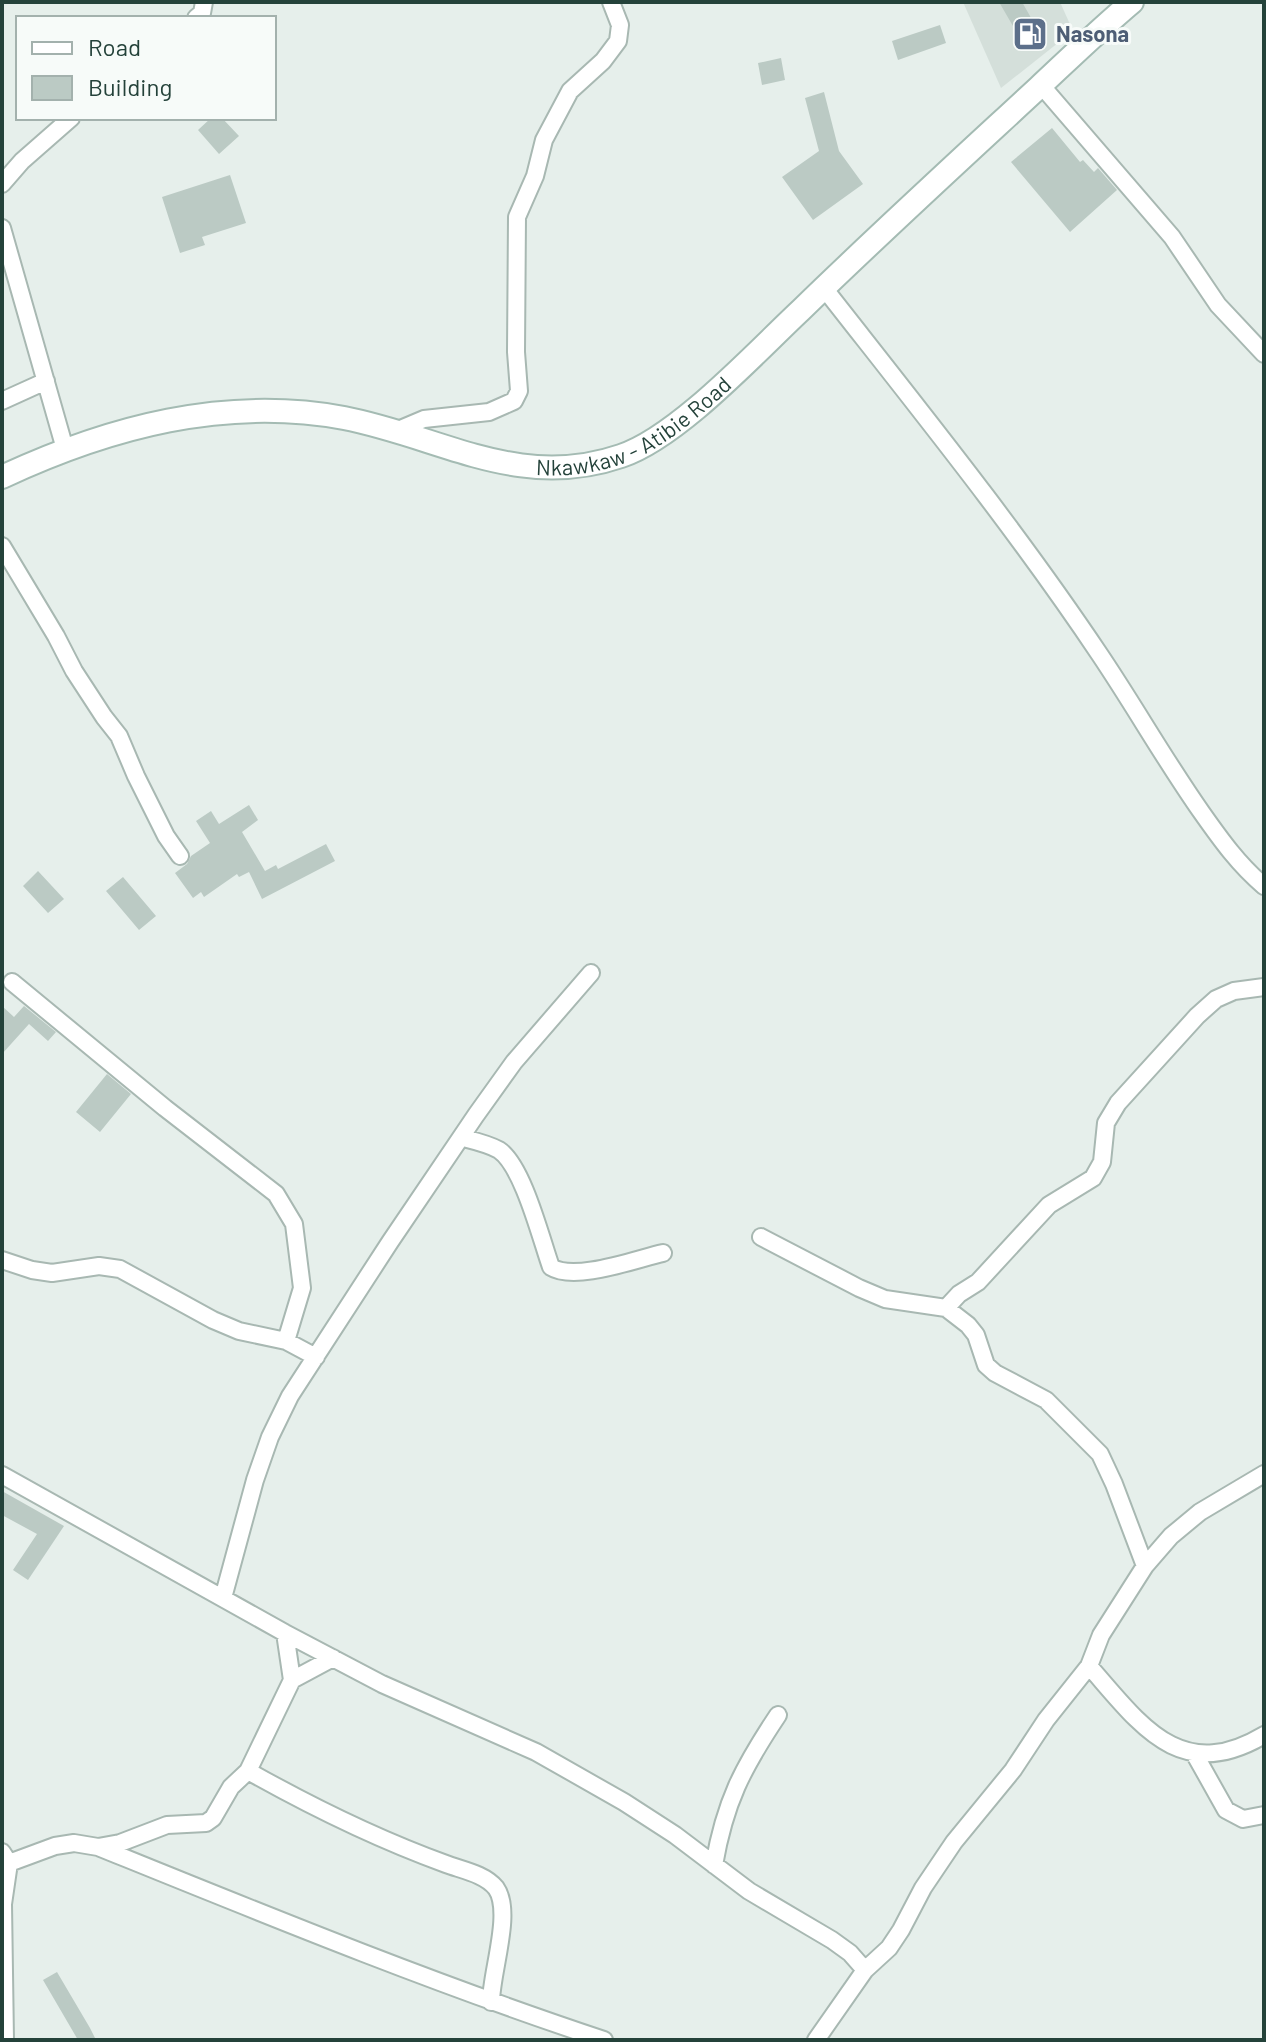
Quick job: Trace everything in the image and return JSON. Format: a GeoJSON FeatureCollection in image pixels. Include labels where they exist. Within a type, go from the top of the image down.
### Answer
{"type":"FeatureCollection","features":[{"type":"Feature","properties":{"kind":"main road","name":"Nkawkaw - Atibie Road"},"geometry":{"type":"LineString","coordinates":[[2,477],[65,449],[132,427],[218,414],[301,413],[339,417],[398,430],[462,453],[527,468],[589,464],[624,456],[654,440],[687,414],[1132,2]]}},
{"type":"Feature","properties":{"kind":"street"},"geometry":{"type":"LineString","coordinates":[[398,430],[424,419],[489,412],[514,401],[519,391],[517,217],[535,176],[544,140],[570,91],[603,61],[618,41],[620,25],[611,2]]}},
{"type":"Feature","properties":{"kind":"street"},"geometry":{"type":"LineString","coordinates":[[1041,85],[1172,237],[1218,305],[1264,354]]}},
{"type":"Feature","properties":{"kind":"street"},"geometry":{"type":"LineString","coordinates":[[2,184],[22,161],[69,120]]}},
{"type":"Feature","properties":{"kind":"street"},"geometry":{"type":"LineString","coordinates":[[2,228],[65,449]]}},
{"type":"Feature","properties":{"kind":"street"},"geometry":{"type":"LineString","coordinates":[[824,288],[1034,563],[1230,852],[1264,886]]}},
{"type":"Feature","properties":{"kind":"street"},"geometry":{"type":"LineString","coordinates":[[2,401],[46,381]]}},
{"type":"Feature","properties":{"kind":"street"},"geometry":{"type":"LineString","coordinates":[[2,546],[74,671],[119,736],[166,836],[180,856]]}},
{"type":"Feature","properties":{"kind":"street"},"geometry":{"type":"LineString","coordinates":[[223,1598],[255,1480],[270,1437],[290,1396],[390,1242],[514,1062],[591,973]]}},
{"type":"Feature","properties":{"kind":"street"},"geometry":{"type":"LineString","coordinates":[[12,982],[165,1108],[276,1194],[294,1224],[302,1288],[286,1341]]}},
{"type":"Feature","properties":{"kind":"street"},"geometry":{"type":"LineString","coordinates":[[946,1308],[959,1294],[978,1282],[1049,1205],[1093,1178],[1102,1162],[1106,1123],[1118,1103],[1197,1016],[1216,999],[1234,991],[1264,987]]}},
{"type":"Feature","properties":{"kind":"street"},"geometry":{"type":"LineString","coordinates":[[463,1138],[501,1151],[513,1167],[530,1203],[551,1267],[559,1272],[594,1269],[663,1253]]}},
{"type":"Feature","properties":{"kind":"street"},"geometry":{"type":"LineString","coordinates":[[761,1237],[885,1299],[946,1308],[968,1325],[976,1335],[986,1365],[1046,1400],[1100,1454],[1145,1566]]}},
{"type":"Feature","properties":{"kind":"street"},"geometry":{"type":"LineString","coordinates":[[2,1260],[52,1273],[99,1266],[120,1269],[213,1320],[239,1331],[286,1341],[316,1357]]}},
{"type":"Feature","properties":{"kind":"street"},"geometry":{"type":"LineString","coordinates":[[816,2040],[865,1970],[889,1948],[954,1842],[1013,1770],[1046,1720],[1089,1666],[1101,1635],[1145,1566],[1171,1536],[1200,1512],[1264,1474]]}},
{"type":"Feature","properties":{"kind":"street"},"geometry":{"type":"LineString","coordinates":[[2,1475],[382,1684],[536,1752],[624,1802],[675,1835],[749,1891],[832,1940],[850,1953],[865,1970]]}},
{"type":"Feature","properties":{"kind":"street"},"geometry":{"type":"LineString","coordinates":[[98,1847],[120,1843],[167,1825],[206,1823],[213,1818],[231,1787],[248,1771],[292,1680],[285,1633]]}},
{"type":"Feature","properties":{"kind":"street"},"geometry":{"type":"LineString","coordinates":[[292,1680],[333,1658]]}},
{"type":"Feature","properties":{"kind":"street"},"geometry":{"type":"LineString","coordinates":[[1089,1666],[1158,1739],[1194,1753],[1217,1753],[1245,1746],[1264,1735]]}},
{"type":"Feature","properties":{"kind":"street"},"geometry":{"type":"LineString","coordinates":[[714,1865],[722,1823],[738,1782],[778,1715]]}},
{"type":"Feature","properties":{"kind":"street"},"geometry":{"type":"LineString","coordinates":[[1194,1753],[1226,1810],[1243,1819],[1264,1815]]}},
{"type":"Feature","properties":{"kind":"street"},"geometry":{"type":"LineString","coordinates":[[248,1771],[376,1838],[482,1877],[495,1888],[500,1901],[502,1924],[491,2002]]}},
{"type":"Feature","properties":{"kind":"street"},"geometry":{"type":"LineString","coordinates":[[5,2040],[5,1858],[74,1843],[98,1847],[382,1962],[604,2040]]}},
{"type":"Feature","properties":{"kind":"shaded area"},"geometry":{"type":"Polygon","coordinates":[[[963,2],[1060,2],[1073,31],[1001,88],[963,2]]]}},
{"type":"Feature","properties":{"kind":"building"},"geometry":{"type":"Polygon","coordinates":[[[999,2],[1022,2],[1038,30],[1021,40],[999,2]]]}},
{"type":"Feature","properties":{"kind":"building"},"geometry":{"type":"Polygon","coordinates":[[[940,25],[946,43],[898,60],[892,41],[940,25]]]}},
{"type":"Feature","properties":{"kind":"building"},"geometry":{"type":"Polygon","coordinates":[[[781,58],[785,80],[762,85],[758,63],[781,58]]]}},
{"type":"Feature","properties":{"kind":"building"},"geometry":{"type":"Polygon","coordinates":[[[824,92],[839,151],[863,184],[813,220],[782,177],[819,151],[805,98],[824,92]]]}},
{"type":"Feature","properties":{"kind":"building"},"geometry":{"type":"Polygon","coordinates":[[[209,120],[224,120],[239,136],[219,154],[198,130],[209,120]]]}},
{"type":"Feature","properties":{"kind":"building"},"geometry":{"type":"Polygon","coordinates":[[[1052,128],[1080,162],[1083,160],[1094,172],[1098,168],[1117,190],[1070,232],[1011,162],[1052,128]]]}},
{"type":"Feature","properties":{"kind":"building"},"geometry":{"type":"Polygon","coordinates":[[[230,175],[246,223],[202,237],[205,245],[180,253],[162,197],[230,175]]]}},
{"type":"Feature","properties":{"kind":"building"},"geometry":{"type":"Polygon","coordinates":[[[249,805],[258,820],[242,832],[265,871],[276,865],[278,869],[326,844],[335,861],[262,899],[249,872],[239,877],[237,874],[204,897],[201,892],[193,898],[175,873],[187,864],[191,856],[210,843],[196,821],[211,811],[219,824],[249,805]]]}},
{"type":"Feature","properties":{"kind":"building"},"geometry":{"type":"Polygon","coordinates":[[[38,871],[64,899],[48,913],[23,886],[38,871]]]}},
{"type":"Feature","properties":{"kind":"building"},"geometry":{"type":"Polygon","coordinates":[[[123,877],[156,916],[139,930],[106,891],[123,877]]]}},
{"type":"Feature","properties":{"kind":"building"},"geometry":{"type":"Polygon","coordinates":[[[2,1006],[14,1017],[24,1006],[56,1032],[48,1041],[29,1024],[2,1054],[2,1006]]]}},
{"type":"Feature","properties":{"kind":"building"},"geometry":{"type":"Polygon","coordinates":[[[107,1074],[131,1094],[100,1132],[76,1112],[107,1074]]]}},
{"type":"Feature","properties":{"kind":"building"},"geometry":{"type":"Polygon","coordinates":[[[2,1491],[64,1526],[28,1580],[13,1570],[37,1534],[2,1515],[2,1491]]]}},
{"type":"Feature","properties":{"kind":"building"},"geometry":{"type":"Polygon","coordinates":[[[57,1972],[96,2040],[78,2040],[43,1980],[57,1972]]]}},
{"type":"Feature","properties":{"kind":"place","name":"Nasona"},"geometry":{"type":"Point","coordinates":[1030,34]}}]}
